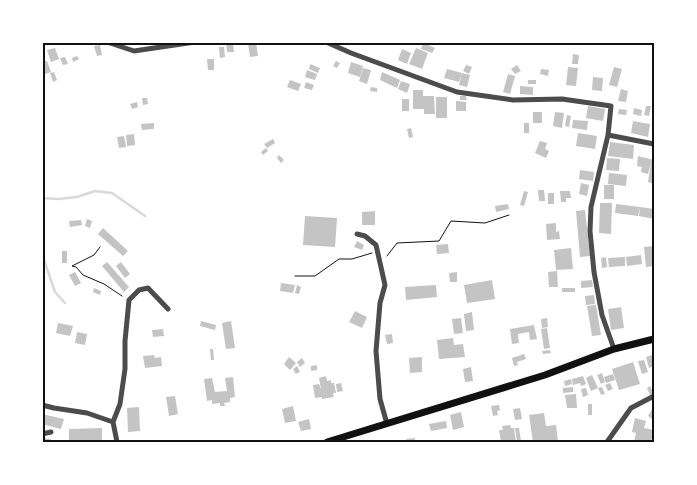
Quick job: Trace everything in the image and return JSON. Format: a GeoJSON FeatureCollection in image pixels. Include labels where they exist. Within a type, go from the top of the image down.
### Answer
{"type":"FeatureCollection","features":[{"type":"Feature","properties":{"kind":"main road"},"geometry":{"type":"LineString","coordinates":[[328,442],[545,375],[614,349],[654,339]]}},
{"type":"Feature","properties":{"kind":"street"},"geometry":{"type":"LineString","coordinates":[[107,42],[134,51],[195,42]]}},
{"type":"Feature","properties":{"kind":"street"},"geometry":{"type":"LineString","coordinates":[[326,42],[457,92],[513,100],[562,99],[611,106],[608,135],[591,207],[590,231],[594,272],[602,314],[614,349]]}},
{"type":"Feature","properties":{"kind":"street"},"geometry":{"type":"LineString","coordinates":[[608,135],[654,144]]}},
{"type":"Feature","properties":{"kind":"street"},"geometry":{"type":"LineString","coordinates":[[357,234],[365,236],[376,245],[385,285],[380,303],[376,351],[380,399],[387,424]]}},
{"type":"Feature","properties":{"kind":"street"},"geometry":{"type":"LineString","coordinates":[[117,442],[113,422],[120,404],[126,370],[125,341],[129,300],[139,290],[148,288],[168,309]]}},
{"type":"Feature","properties":{"kind":"street"},"geometry":{"type":"LineString","coordinates":[[607,442],[632,408],[654,396]]}},
{"type":"Feature","properties":{"kind":"street"},"geometry":{"type":"LineString","coordinates":[[42,405],[87,413],[113,422]]}},
{"type":"Feature","properties":{"kind":"street"},"geometry":{"type":"LineString","coordinates":[[42,434],[51,432]]}},
{"type":"Feature","properties":{"kind":"path"},"geometry":{"type":"LineString","coordinates":[[380,265],[397,243],[440,241],[451,221],[485,223],[508,215]]}},
{"type":"Feature","properties":{"kind":"path"},"geometry":{"type":"LineString","coordinates":[[100,247],[94,255],[72,266],[76,267],[84,275],[104,284],[129,300]]}},
{"type":"Feature","properties":{"kind":"path"},"geometry":{"type":"LineString","coordinates":[[295,276],[315,276],[339,259],[352,259],[377,252]]}},
{"type":"Feature","properties":{"kind":"building"},"geometry":{"type":"Polygon","coordinates":[[[256,42],[258,56],[250,57],[248,43],[256,42]]]}},
{"type":"Feature","properties":{"kind":"building"},"geometry":{"type":"Polygon","coordinates":[[[226,43],[233,43],[234,52],[227,52],[226,43]]]}},
{"type":"Feature","properties":{"kind":"building"},"geometry":{"type":"Polygon","coordinates":[[[423,43],[435,48],[432,53],[421,49],[423,43]]]}},
{"type":"Feature","properties":{"kind":"building"},"geometry":{"type":"Polygon","coordinates":[[[100,45],[102,55],[97,56],[94,46],[100,45]]]}},
{"type":"Feature","properties":{"kind":"building"},"geometry":{"type":"Polygon","coordinates":[[[219,47],[224,47],[225,57],[220,58],[219,47]]]}},
{"type":"Feature","properties":{"kind":"building"},"geometry":{"type":"Polygon","coordinates":[[[55,48],[59,59],[51,62],[47,50],[55,48]]]}},
{"type":"Feature","properties":{"kind":"building"},"geometry":{"type":"Polygon","coordinates":[[[416,48],[428,53],[422,69],[409,64],[416,48]]]}},
{"type":"Feature","properties":{"kind":"building"},"geometry":{"type":"Polygon","coordinates":[[[402,49],[411,53],[407,64],[398,60],[402,49]]]}},
{"type":"Feature","properties":{"kind":"building"},"geometry":{"type":"Polygon","coordinates":[[[573,54],[579,55],[578,64],[572,64],[573,54]]]}},
{"type":"Feature","properties":{"kind":"building"},"geometry":{"type":"Polygon","coordinates":[[[77,56],[79,59],[73,62],[72,58],[77,56]]]}},
{"type":"Feature","properties":{"kind":"building"},"geometry":{"type":"Polygon","coordinates":[[[65,57],[68,64],[63,65],[60,58],[65,57]]]}},
{"type":"Feature","properties":{"kind":"building"},"geometry":{"type":"Polygon","coordinates":[[[207,59],[214,59],[214,70],[208,70],[207,59]]]}},
{"type":"Feature","properties":{"kind":"building"},"geometry":{"type":"Polygon","coordinates":[[[47,61],[51,72],[42,75],[42,62],[47,61]]]}},
{"type":"Feature","properties":{"kind":"building"},"geometry":{"type":"Polygon","coordinates":[[[336,61],[340,63],[337,68],[333,66],[336,61]]]}},
{"type":"Feature","properties":{"kind":"building"},"geometry":{"type":"Polygon","coordinates":[[[351,62],[363,66],[360,77],[348,73],[351,62]]]}},
{"type":"Feature","properties":{"kind":"building"},"geometry":{"type":"Polygon","coordinates":[[[310,64],[320,68],[318,73],[309,69],[310,64]]]}},
{"type":"Feature","properties":{"kind":"building"},"geometry":{"type":"Polygon","coordinates":[[[466,65],[472,67],[469,74],[463,71],[466,65]]]}},
{"type":"Feature","properties":{"kind":"building"},"geometry":{"type":"Polygon","coordinates":[[[517,65],[521,71],[515,74],[511,69],[517,65]]]}},
{"type":"Feature","properties":{"kind":"building"},"geometry":{"type":"Polygon","coordinates":[[[568,67],[578,68],[576,86],[566,85],[568,67]]]}},
{"type":"Feature","properties":{"kind":"building"},"geometry":{"type":"Polygon","coordinates":[[[614,67],[622,69],[617,87],[609,85],[614,67]]]}},
{"type":"Feature","properties":{"kind":"building"},"geometry":{"type":"Polygon","coordinates":[[[363,68],[371,70],[367,84],[359,81],[363,68]]]}},
{"type":"Feature","properties":{"kind":"building"},"geometry":{"type":"Polygon","coordinates":[[[447,69],[462,73],[459,82],[444,78],[447,69]]]}},
{"type":"Feature","properties":{"kind":"building"},"geometry":{"type":"Polygon","coordinates":[[[541,69],[549,70],[548,76],[540,74],[541,69]]]}},
{"type":"Feature","properties":{"kind":"building"},"geometry":{"type":"Polygon","coordinates":[[[307,70],[317,74],[315,80],[305,77],[307,70]]]}},
{"type":"Feature","properties":{"kind":"building"},"geometry":{"type":"Polygon","coordinates":[[[54,72],[57,80],[53,82],[50,73],[54,72]]]}},
{"type":"Feature","properties":{"kind":"building"},"geometry":{"type":"Polygon","coordinates":[[[382,72],[400,80],[397,88],[380,80],[382,72]]]}},
{"type":"Feature","properties":{"kind":"building"},"geometry":{"type":"Polygon","coordinates":[[[462,73],[470,75],[467,87],[459,85],[462,73]]]}},
{"type":"Feature","properties":{"kind":"building"},"geometry":{"type":"Polygon","coordinates":[[[508,74],[515,76],[510,94],[503,92],[508,74]]]}},
{"type":"Feature","properties":{"kind":"building"},"geometry":{"type":"Polygon","coordinates":[[[593,77],[603,78],[602,91],[592,90],[593,77]]]}},
{"type":"Feature","properties":{"kind":"building"},"geometry":{"type":"Polygon","coordinates":[[[290,80],[301,84],[298,91],[287,87],[290,80]]]}},
{"type":"Feature","properties":{"kind":"building"},"geometry":{"type":"Polygon","coordinates":[[[528,80],[536,80],[536,84],[528,84],[528,80]]]}},
{"type":"Feature","properties":{"kind":"building"},"geometry":{"type":"Polygon","coordinates":[[[401,81],[410,84],[407,93],[398,89],[401,81]]]}},
{"type":"Feature","properties":{"kind":"building"},"geometry":{"type":"Polygon","coordinates":[[[306,82],[314,85],[312,90],[304,88],[306,82]]]}},
{"type":"Feature","properties":{"kind":"building"},"geometry":{"type":"Polygon","coordinates":[[[520,86],[533,87],[533,95],[520,94],[520,86]]]}},
{"type":"Feature","properties":{"kind":"building"},"geometry":{"type":"Polygon","coordinates":[[[371,87],[377,88],[377,92],[370,91],[371,87]]]}},
{"type":"Feature","properties":{"kind":"building"},"geometry":{"type":"Polygon","coordinates":[[[621,89],[628,91],[626,102],[618,101],[621,89]]]}},
{"type":"Feature","properties":{"kind":"building"},"geometry":{"type":"Polygon","coordinates":[[[413,90],[423,90],[423,96],[434,96],[435,114],[424,114],[424,109],[413,109],[413,90]]]}},
{"type":"Feature","properties":{"kind":"building"},"geometry":{"type":"Polygon","coordinates":[[[460,96],[466,96],[467,100],[460,100],[460,96]]]}},
{"type":"Feature","properties":{"kind":"building"},"geometry":{"type":"Polygon","coordinates":[[[436,97],[447,97],[447,118],[436,118],[436,97]]]}},
{"type":"Feature","properties":{"kind":"building"},"geometry":{"type":"Polygon","coordinates":[[[142,98],[147,98],[148,104],[143,105],[142,98]]]}},
{"type":"Feature","properties":{"kind":"building"},"geometry":{"type":"Polygon","coordinates":[[[402,99],[409,99],[409,111],[402,111],[402,99]]]}},
{"type":"Feature","properties":{"kind":"building"},"geometry":{"type":"Polygon","coordinates":[[[456,101],[466,102],[466,111],[456,111],[456,101]]]}},
{"type":"Feature","properties":{"kind":"building"},"geometry":{"type":"Polygon","coordinates":[[[137,102],[138,107],[132,109],[130,104],[137,102]]]}},
{"type":"Feature","properties":{"kind":"building"},"geometry":{"type":"Polygon","coordinates":[[[588,106],[605,109],[603,121],[586,118],[588,106]]]}},
{"type":"Feature","properties":{"kind":"building"},"geometry":{"type":"Polygon","coordinates":[[[646,106],[651,106],[649,116],[644,115],[646,106]]]}},
{"type":"Feature","properties":{"kind":"building"},"geometry":{"type":"Polygon","coordinates":[[[634,108],[642,110],[641,116],[633,114],[634,108]]]}},
{"type":"Feature","properties":{"kind":"building"},"geometry":{"type":"Polygon","coordinates":[[[619,109],[627,110],[626,115],[618,114],[619,109]]]}},
{"type":"Feature","properties":{"kind":"building"},"geometry":{"type":"Polygon","coordinates":[[[533,112],[542,112],[542,123],[533,123],[533,112]]]}},
{"type":"Feature","properties":{"kind":"building"},"geometry":{"type":"Polygon","coordinates":[[[555,112],[564,113],[562,128],[553,126],[555,112]]]}},
{"type":"Feature","properties":{"kind":"building"},"geometry":{"type":"Polygon","coordinates":[[[567,115],[571,116],[569,127],[565,126],[567,115]]]}},
{"type":"Feature","properties":{"kind":"building"},"geometry":{"type":"Polygon","coordinates":[[[573,120],[588,121],[587,130],[572,128],[573,120]]]}},
{"type":"Feature","properties":{"kind":"building"},"geometry":{"type":"Polygon","coordinates":[[[633,121],[650,124],[648,137],[631,133],[633,121]]]}},
{"type":"Feature","properties":{"kind":"building"},"geometry":{"type":"Polygon","coordinates":[[[154,123],[154,129],[142,130],[141,124],[154,123]]]}},
{"type":"Feature","properties":{"kind":"building"},"geometry":{"type":"Polygon","coordinates":[[[524,123],[529,123],[529,133],[524,133],[524,123]]]}},
{"type":"Feature","properties":{"kind":"building"},"geometry":{"type":"Polygon","coordinates":[[[411,128],[413,137],[409,138],[407,129],[411,128]]]}},
{"type":"Feature","properties":{"kind":"building"},"geometry":{"type":"Polygon","coordinates":[[[578,133],[597,136],[595,149],[576,146],[578,133]]]}},
{"type":"Feature","properties":{"kind":"building"},"geometry":{"type":"Polygon","coordinates":[[[134,134],[135,145],[127,146],[126,135],[134,134]]]}},
{"type":"Feature","properties":{"kind":"building"},"geometry":{"type":"Polygon","coordinates":[[[124,136],[126,147],[119,148],[117,137],[124,136]]]}},
{"type":"Feature","properties":{"kind":"building"},"geometry":{"type":"Polygon","coordinates":[[[273,139],[275,143],[267,148],[264,144],[273,139]]]}},
{"type":"Feature","properties":{"kind":"building"},"geometry":{"type":"Polygon","coordinates":[[[540,141],[547,143],[545,149],[549,151],[546,158],[535,153],[540,141]]]}},
{"type":"Feature","properties":{"kind":"building"},"geometry":{"type":"Polygon","coordinates":[[[610,142],[634,145],[633,159],[608,156],[610,142]]]}},
{"type":"Feature","properties":{"kind":"building"},"geometry":{"type":"Polygon","coordinates":[[[266,148],[268,151],[263,155],[261,152],[266,148]]]}},
{"type":"Feature","properties":{"kind":"building"},"geometry":{"type":"Polygon","coordinates":[[[279,155],[284,160],[281,163],[277,158],[279,155]]]}},
{"type":"Feature","properties":{"kind":"building"},"geometry":{"type":"Polygon","coordinates":[[[638,156],[654,160],[654,184],[648,182],[651,162],[648,174],[641,172],[642,167],[637,166],[638,156]]]}},
{"type":"Feature","properties":{"kind":"building"},"geometry":{"type":"Polygon","coordinates":[[[607,158],[620,159],[619,171],[606,170],[607,158]]]}},
{"type":"Feature","properties":{"kind":"building"},"geometry":{"type":"Polygon","coordinates":[[[580,170],[594,172],[593,181],[579,179],[580,170]]]}},
{"type":"Feature","properties":{"kind":"building"},"geometry":{"type":"Polygon","coordinates":[[[609,173],[627,175],[626,186],[608,184],[609,173]]]}},
{"type":"Feature","properties":{"kind":"building"},"geometry":{"type":"Polygon","coordinates":[[[581,183],[589,185],[587,196],[579,194],[581,183]]]}},
{"type":"Feature","properties":{"kind":"building"},"geometry":{"type":"Polygon","coordinates":[[[604,185],[614,185],[614,199],[604,199],[604,185]]]}},
{"type":"Feature","properties":{"kind":"building"},"geometry":{"type":"Polygon","coordinates":[[[538,190],[544,190],[545,201],[539,201],[538,190]]]}},
{"type":"Feature","properties":{"kind":"building"},"geometry":{"type":"Polygon","coordinates":[[[524,191],[528,192],[524,206],[520,205],[524,191]]]}},
{"type":"Feature","properties":{"kind":"building"},"geometry":{"type":"Polygon","coordinates":[[[560,191],[570,191],[571,198],[566,198],[566,202],[561,202],[560,191]]]}},
{"type":"Feature","properties":{"kind":"building"},"geometry":{"type":"Polygon","coordinates":[[[548,193],[554,193],[554,204],[548,204],[548,193]]]}},
{"type":"Feature","properties":{"kind":"building"},"geometry":{"type":"Polygon","coordinates":[[[600,203],[612,203],[611,234],[599,233],[600,203]]]}},
{"type":"Feature","properties":{"kind":"building"},"geometry":{"type":"Polygon","coordinates":[[[508,204],[509,209],[496,212],[495,206],[508,204]]]}},
{"type":"Feature","properties":{"kind":"building"},"geometry":{"type":"Polygon","coordinates":[[[616,204],[640,207],[638,216],[615,213],[616,204]]]}},
{"type":"Feature","properties":{"kind":"building"},"geometry":{"type":"Polygon","coordinates":[[[640,207],[654,209],[654,219],[639,216],[640,207]]]}},
{"type":"Feature","properties":{"kind":"building"},"geometry":{"type":"Polygon","coordinates":[[[585,210],[590,256],[580,257],[576,211],[585,210]]]}},
{"type":"Feature","properties":{"kind":"building"},"geometry":{"type":"Polygon","coordinates":[[[375,211],[375,225],[362,225],[362,212],[375,211]]]}},
{"type":"Feature","properties":{"kind":"building"},"geometry":{"type":"Polygon","coordinates":[[[305,216],[337,218],[335,247],[303,245],[305,216]]]}},
{"type":"Feature","properties":{"kind":"building"},"geometry":{"type":"Polygon","coordinates":[[[87,219],[92,221],[90,228],[85,226],[87,219]]]}},
{"type":"Feature","properties":{"kind":"building"},"geometry":{"type":"Polygon","coordinates":[[[81,220],[82,225],[70,227],[69,221],[81,220]]]}},
{"type":"Feature","properties":{"kind":"building"},"geometry":{"type":"Polygon","coordinates":[[[556,223],[556,232],[559,231],[560,239],[547,240],[546,224],[556,223]]]}},
{"type":"Feature","properties":{"kind":"building"},"geometry":{"type":"Polygon","coordinates":[[[103,228],[128,251],[123,256],[98,234],[103,228]]]}},
{"type":"Feature","properties":{"kind":"building"},"geometry":{"type":"Polygon","coordinates":[[[357,241],[364,245],[362,250],[354,247],[357,241]]]}},
{"type":"Feature","properties":{"kind":"building"},"geometry":{"type":"Polygon","coordinates":[[[448,244],[449,253],[437,254],[436,245],[448,244]]]}},
{"type":"Feature","properties":{"kind":"building"},"geometry":{"type":"Polygon","coordinates":[[[654,246],[654,266],[646,267],[644,247],[654,246]]]}},
{"type":"Feature","properties":{"kind":"building"},"geometry":{"type":"Polygon","coordinates":[[[571,248],[573,269],[556,270],[554,250],[571,248]]]}},
{"type":"Feature","properties":{"kind":"building"},"geometry":{"type":"Polygon","coordinates":[[[62,251],[67,251],[67,263],[62,263],[62,251]]]}},
{"type":"Feature","properties":{"kind":"building"},"geometry":{"type":"Polygon","coordinates":[[[641,255],[642,264],[627,266],[626,257],[641,255]]]}},
{"type":"Feature","properties":{"kind":"building"},"geometry":{"type":"Polygon","coordinates":[[[606,257],[607,267],[602,268],[601,258],[606,257]]]}},
{"type":"Feature","properties":{"kind":"building"},"geometry":{"type":"Polygon","coordinates":[[[625,257],[625,266],[609,267],[608,258],[625,257]]]}},
{"type":"Feature","properties":{"kind":"building"},"geometry":{"type":"Polygon","coordinates":[[[107,262],[129,287],[124,292],[102,266],[107,262]]]}},
{"type":"Feature","properties":{"kind":"building"},"geometry":{"type":"Polygon","coordinates":[[[121,262],[130,274],[125,278],[116,266],[121,262]]]}},
{"type":"Feature","properties":{"kind":"building"},"geometry":{"type":"Polygon","coordinates":[[[557,271],[558,287],[549,287],[548,272],[557,271]]]}},
{"type":"Feature","properties":{"kind":"building"},"geometry":{"type":"Polygon","coordinates":[[[75,272],[81,283],[75,286],[69,275],[75,272]]]}},
{"type":"Feature","properties":{"kind":"building"},"geometry":{"type":"Polygon","coordinates":[[[457,272],[457,282],[450,282],[449,273],[457,272]]]}},
{"type":"Feature","properties":{"kind":"building"},"geometry":{"type":"Polygon","coordinates":[[[492,280],[495,299],[467,303],[464,285],[492,280]]]}},
{"type":"Feature","properties":{"kind":"building"},"geometry":{"type":"Polygon","coordinates":[[[592,280],[593,287],[581,288],[581,281],[592,280]]]}},
{"type":"Feature","properties":{"kind":"building"},"geometry":{"type":"Polygon","coordinates":[[[281,283],[295,285],[293,293],[280,291],[281,283]]]}},
{"type":"Feature","properties":{"kind":"building"},"geometry":{"type":"Polygon","coordinates":[[[297,285],[301,287],[299,294],[295,293],[297,285]]]}},
{"type":"Feature","properties":{"kind":"building"},"geometry":{"type":"Polygon","coordinates":[[[436,285],[437,297],[406,300],[405,287],[436,285]]]}},
{"type":"Feature","properties":{"kind":"building"},"geometry":{"type":"Polygon","coordinates":[[[94,288],[101,291],[100,295],[93,292],[94,288]]]}},
{"type":"Feature","properties":{"kind":"building"},"geometry":{"type":"Polygon","coordinates":[[[562,288],[575,288],[575,292],[562,292],[562,288]]]}},
{"type":"Feature","properties":{"kind":"building"},"geometry":{"type":"Polygon","coordinates":[[[594,295],[595,304],[586,305],[585,296],[594,295]]]}},
{"type":"Feature","properties":{"kind":"building"},"geometry":{"type":"Polygon","coordinates":[[[596,305],[601,335],[592,336],[587,306],[596,305]]]}},
{"type":"Feature","properties":{"kind":"building"},"geometry":{"type":"Polygon","coordinates":[[[621,307],[624,328],[611,330],[608,309],[621,307]]]}},
{"type":"Feature","properties":{"kind":"building"},"geometry":{"type":"Polygon","coordinates":[[[355,311],[367,317],[362,328],[349,322],[355,311]]]}},
{"type":"Feature","properties":{"kind":"building"},"geometry":{"type":"Polygon","coordinates":[[[472,312],[474,330],[466,331],[464,314],[472,312]]]}},
{"type":"Feature","properties":{"kind":"building"},"geometry":{"type":"Polygon","coordinates":[[[461,318],[463,333],[454,334],[452,319],[461,318]]]}},
{"type":"Feature","properties":{"kind":"building"},"geometry":{"type":"Polygon","coordinates":[[[547,318],[548,327],[542,328],[541,319],[547,318]]]}},
{"type":"Feature","properties":{"kind":"building"},"geometry":{"type":"Polygon","coordinates":[[[201,321],[216,325],[215,330],[200,326],[201,321]]]}},
{"type":"Feature","properties":{"kind":"building"},"geometry":{"type":"Polygon","coordinates":[[[231,321],[235,348],[226,349],[222,323],[231,321]]]}},
{"type":"Feature","properties":{"kind":"building"},"geometry":{"type":"Polygon","coordinates":[[[58,323],[73,326],[70,336],[56,333],[58,323]]]}},
{"type":"Feature","properties":{"kind":"building"},"geometry":{"type":"Polygon","coordinates":[[[534,325],[537,339],[530,340],[529,332],[518,334],[519,343],[512,344],[510,329],[534,325]]]}},
{"type":"Feature","properties":{"kind":"building"},"geometry":{"type":"Polygon","coordinates":[[[547,328],[550,348],[544,349],[541,329],[547,328]]]}},
{"type":"Feature","properties":{"kind":"building"},"geometry":{"type":"Polygon","coordinates":[[[163,329],[164,336],[153,337],[152,330],[163,329]]]}},
{"type":"Feature","properties":{"kind":"building"},"geometry":{"type":"Polygon","coordinates":[[[77,332],[87,334],[85,345],[75,343],[77,332]]]}},
{"type":"Feature","properties":{"kind":"building"},"geometry":{"type":"Polygon","coordinates":[[[392,334],[393,343],[387,344],[385,335],[392,334]]]}},
{"type":"Feature","properties":{"kind":"building"},"geometry":{"type":"Polygon","coordinates":[[[453,338],[454,345],[463,344],[465,357],[439,359],[437,340],[453,338]]]}},
{"type":"Feature","properties":{"kind":"building"},"geometry":{"type":"Polygon","coordinates":[[[210,349],[213,349],[214,360],[211,360],[210,349]]]}},
{"type":"Feature","properties":{"kind":"building"},"geometry":{"type":"Polygon","coordinates":[[[550,350],[551,353],[543,354],[542,351],[550,350]]]}},
{"type":"Feature","properties":{"kind":"building"},"geometry":{"type":"Polygon","coordinates":[[[524,354],[526,359],[517,362],[518,365],[514,366],[512,358],[524,354]]]}},
{"type":"Feature","properties":{"kind":"building"},"geometry":{"type":"Polygon","coordinates":[[[154,355],[155,358],[161,357],[162,366],[145,368],[143,356],[154,355]]]}},
{"type":"Feature","properties":{"kind":"building"},"geometry":{"type":"Polygon","coordinates":[[[652,355],[654,366],[649,368],[646,357],[652,355]]]}},
{"type":"Feature","properties":{"kind":"building"},"geometry":{"type":"Polygon","coordinates":[[[289,357],[296,363],[290,370],[284,364],[289,357]]]}},
{"type":"Feature","properties":{"kind":"building"},"geometry":{"type":"Polygon","coordinates":[[[422,357],[422,372],[410,373],[409,358],[422,357]]]}},
{"type":"Feature","properties":{"kind":"building"},"geometry":{"type":"Polygon","coordinates":[[[302,358],[305,363],[300,367],[297,362],[302,358]]]}},
{"type":"Feature","properties":{"kind":"building"},"geometry":{"type":"Polygon","coordinates":[[[644,360],[648,372],[642,374],[638,361],[644,360]]]}},
{"type":"Feature","properties":{"kind":"building"},"geometry":{"type":"Polygon","coordinates":[[[633,362],[640,384],[619,390],[612,369],[633,362]]]}},
{"type":"Feature","properties":{"kind":"building"},"geometry":{"type":"Polygon","coordinates":[[[317,365],[317,370],[311,371],[311,366],[317,365]]]}},
{"type":"Feature","properties":{"kind":"building"},"geometry":{"type":"Polygon","coordinates":[[[297,366],[300,372],[296,374],[293,369],[297,366]]]}},
{"type":"Feature","properties":{"kind":"building"},"geometry":{"type":"Polygon","coordinates":[[[471,367],[473,381],[465,382],[463,369],[471,367]]]}},
{"type":"Feature","properties":{"kind":"building"},"geometry":{"type":"Polygon","coordinates":[[[602,373],[605,382],[601,384],[597,375],[602,373]]]}},
{"type":"Feature","properties":{"kind":"building"},"geometry":{"type":"Polygon","coordinates":[[[613,374],[615,380],[606,383],[604,377],[613,374]]]}},
{"type":"Feature","properties":{"kind":"building"},"geometry":{"type":"Polygon","coordinates":[[[592,375],[598,388],[591,391],[586,378],[592,375]]]}},
{"type":"Feature","properties":{"kind":"building"},"geometry":{"type":"Polygon","coordinates":[[[326,376],[327,381],[331,380],[331,383],[334,383],[336,393],[333,393],[334,397],[315,398],[313,385],[319,384],[321,389],[319,378],[326,376]]]}},
{"type":"Feature","properties":{"kind":"building"},"geometry":{"type":"Polygon","coordinates":[[[583,376],[586,384],[581,386],[580,383],[573,385],[572,379],[583,376]]]}},
{"type":"Feature","properties":{"kind":"building"},"geometry":{"type":"Polygon","coordinates":[[[233,377],[235,397],[230,398],[230,402],[224,403],[225,406],[220,406],[220,403],[212,404],[212,400],[207,401],[204,379],[212,378],[215,392],[227,391],[225,378],[233,377]]]}},
{"type":"Feature","properties":{"kind":"building"},"geometry":{"type":"Polygon","coordinates":[[[571,379],[572,384],[565,386],[564,381],[571,379]]]}},
{"type":"Feature","properties":{"kind":"building"},"geometry":{"type":"Polygon","coordinates":[[[341,383],[343,391],[337,392],[336,384],[341,383]]]}},
{"type":"Feature","properties":{"kind":"building"},"geometry":{"type":"Polygon","coordinates":[[[610,383],[613,389],[608,391],[605,385],[610,383]]]}},
{"type":"Feature","properties":{"kind":"building"},"geometry":{"type":"Polygon","coordinates":[[[650,386],[654,394],[650,395],[647,388],[650,386]]]}},
{"type":"Feature","properties":{"kind":"building"},"geometry":{"type":"Polygon","coordinates":[[[573,387],[573,392],[563,393],[563,388],[573,387]]]}},
{"type":"Feature","properties":{"kind":"building"},"geometry":{"type":"Polygon","coordinates":[[[602,387],[605,394],[601,395],[598,388],[602,387]]]}},
{"type":"Feature","properties":{"kind":"building"},"geometry":{"type":"Polygon","coordinates":[[[586,388],[588,395],[583,397],[581,389],[586,388]]]}},
{"type":"Feature","properties":{"kind":"building"},"geometry":{"type":"Polygon","coordinates":[[[576,394],[577,408],[567,408],[565,395],[576,394]]]}},
{"type":"Feature","properties":{"kind":"building"},"geometry":{"type":"Polygon","coordinates":[[[175,396],[178,414],[169,416],[166,397],[175,396]]]}},
{"type":"Feature","properties":{"kind":"building"},"geometry":{"type":"Polygon","coordinates":[[[588,404],[592,404],[592,415],[588,415],[588,404]]]}},
{"type":"Feature","properties":{"kind":"building"},"geometry":{"type":"Polygon","coordinates":[[[499,405],[498,415],[493,416],[491,406],[499,405]]]}},
{"type":"Feature","properties":{"kind":"building"},"geometry":{"type":"Polygon","coordinates":[[[293,406],[296,421],[285,423],[282,409],[293,406]]]}},
{"type":"Feature","properties":{"kind":"building"},"geometry":{"type":"Polygon","coordinates":[[[654,406],[654,421],[648,416],[654,406]]]}},
{"type":"Feature","properties":{"kind":"building"},"geometry":{"type":"Polygon","coordinates":[[[139,407],[140,431],[128,432],[127,408],[139,407]]]}},
{"type":"Feature","properties":{"kind":"building"},"geometry":{"type":"Polygon","coordinates":[[[520,408],[522,419],[515,420],[513,409],[520,408]]]}},
{"type":"Feature","properties":{"kind":"building"},"geometry":{"type":"Polygon","coordinates":[[[461,412],[464,427],[453,430],[450,415],[461,412]]]}},
{"type":"Feature","properties":{"kind":"building"},"geometry":{"type":"Polygon","coordinates":[[[544,413],[546,426],[556,425],[558,442],[533,442],[529,415],[544,413]]]}},
{"type":"Feature","properties":{"kind":"building"},"geometry":{"type":"Polygon","coordinates":[[[42,414],[64,419],[61,429],[42,424],[42,414]]]}},
{"type":"Feature","properties":{"kind":"building"},"geometry":{"type":"Polygon","coordinates":[[[635,418],[646,421],[644,428],[654,430],[651,442],[634,442],[636,433],[632,432],[635,418]]]}},
{"type":"Feature","properties":{"kind":"building"},"geometry":{"type":"Polygon","coordinates":[[[309,419],[311,429],[301,431],[298,422],[309,419]]]}},
{"type":"Feature","properties":{"kind":"building"},"geometry":{"type":"Polygon","coordinates":[[[446,421],[447,428],[431,431],[429,424],[446,421]]]}},
{"type":"Feature","properties":{"kind":"building"},"geometry":{"type":"Polygon","coordinates":[[[510,425],[511,428],[514,428],[516,442],[501,442],[499,430],[503,430],[502,426],[510,425]]]}},
{"type":"Feature","properties":{"kind":"building"},"geometry":{"type":"Polygon","coordinates":[[[102,428],[102,442],[69,442],[69,429],[102,428]]]}},
{"type":"Feature","properties":{"kind":"building"},"geometry":{"type":"Polygon","coordinates":[[[515,428],[519,428],[521,441],[517,441],[515,428]]]}},
{"type":"Feature","properties":{"kind":"building"},"geometry":{"type":"Polygon","coordinates":[[[42,438],[51,439],[50,442],[42,442],[42,438]]]}},
{"type":"Feature","properties":{"kind":"building"},"geometry":{"type":"Polygon","coordinates":[[[415,438],[415,442],[406,442],[406,439],[415,438]]]}},
{"type":"Feature","properties":{"kind":"waterway"},"geometry":{"type":"LineString","coordinates":[[42,198],[77,197],[95,191],[112,193],[145,216]]}},
{"type":"Feature","properties":{"kind":"waterway"},"geometry":{"type":"LineString","coordinates":[[42,254],[55,292],[65,303]]}}]}
